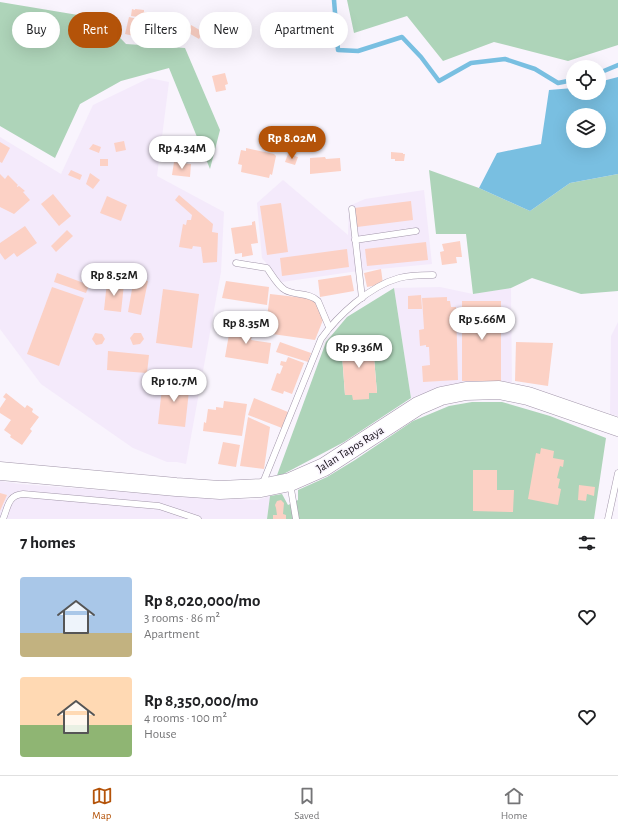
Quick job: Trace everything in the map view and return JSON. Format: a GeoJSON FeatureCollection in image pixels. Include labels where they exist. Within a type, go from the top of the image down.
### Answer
{"type":"FeatureCollection","features":[{"type":"Feature","properties":{"kind":"main road","name":"Jalan Tapos Raya"},"geometry":{"type":"LineString","coordinates":[[0,471],[176,488],[220,490],[261,488],[290,482],[324,467],[418,406],[441,396],[466,391],[499,390],[528,396],[618,427]]}},
{"type":"Feature","properties":{"kind":"lane"},"geometry":{"type":"LineString","coordinates":[[352,209],[362,298]]}},
{"type":"Feature","properties":{"kind":"lane"},"geometry":{"type":"LineString","coordinates":[[355,240],[416,231]]}},
{"type":"Feature","properties":{"kind":"lane"},"geometry":{"type":"LineString","coordinates":[[236,263],[267,268],[286,291],[308,295],[315,298],[318,301],[329,328]]}},
{"type":"Feature","properties":{"kind":"lane"},"geometry":{"type":"LineString","coordinates":[[261,488],[321,338],[329,328],[345,311],[362,298],[382,286],[397,279],[411,276],[433,275]]}},
{"type":"Feature","properties":{"kind":"lane"},"geometry":{"type":"LineString","coordinates":[[608,519],[618,473]]}},
{"type":"Feature","properties":{"kind":"lane"},"geometry":{"type":"LineString","coordinates":[[290,482],[296,519]]}},
{"type":"Feature","properties":{"kind":"lane"},"geometry":{"type":"LineString","coordinates":[[3,519],[12,497],[16,494],[23,494],[159,506],[198,519]]}},
{"type":"Feature","properties":{"kind":"shaded area"},"geometry":{"type":"Polygon","coordinates":[[[149,78],[169,82],[157,176],[224,212],[221,272],[186,464],[167,462],[133,448],[41,384],[0,329],[0,137],[61,174],[93,105],[149,78]]]}},
{"type":"Feature","properties":{"kind":"shaded area"},"geometry":{"type":"Polygon","coordinates":[[[283,180],[348,235],[349,206],[365,199],[424,190],[432,264],[358,271],[282,282],[262,258],[257,203],[283,180]]]}},
{"type":"Feature","properties":{"kind":"shaded area"},"geometry":{"type":"Polygon","coordinates":[[[440,287],[473,294],[511,288],[512,386],[432,392],[411,398],[394,288],[440,287]]]}},
{"type":"Feature","properties":{"kind":"shaded area"},"geometry":{"type":"Polygon","coordinates":[[[618,322],[618,416],[610,414],[611,336],[618,322]]]}},
{"type":"Feature","properties":{"kind":"shaded area"},"geometry":{"type":"Polygon","coordinates":[[[0,481],[20,484],[188,497],[257,500],[270,496],[267,519],[0,519],[0,481]]]}},
{"type":"Feature","properties":{"kind":"green space"},"geometry":{"type":"Polygon","coordinates":[[[347,0],[618,0],[618,45],[571,60],[566,60],[494,42],[443,61],[407,16],[354,33],[347,0]]]}},
{"type":"Feature","properties":{"kind":"green space"},"geometry":{"type":"Polygon","coordinates":[[[0,2],[60,12],[68,13],[68,48],[122,48],[122,40],[126,44],[130,44],[130,48],[185,48],[220,130],[210,169],[169,68],[121,81],[80,104],[55,158],[0,126],[0,2]]]}},
{"type":"Feature","properties":{"kind":"green space"},"geometry":{"type":"Polygon","coordinates":[[[429,170],[479,188],[530,211],[570,183],[618,174],[618,291],[581,294],[532,278],[511,288],[473,294],[466,234],[436,234],[429,170]]]}},
{"type":"Feature","properties":{"kind":"green space"},"geometry":{"type":"Polygon","coordinates":[[[394,288],[411,398],[344,442],[276,478],[326,342],[347,317],[394,288]],[[361,339],[341,341],[345,395],[369,399],[369,393],[377,393],[373,345],[362,346],[361,339]]]}},
{"type":"Feature","properties":{"kind":"green space"},"geometry":{"type":"Polygon","coordinates":[[[472,402],[502,402],[550,416],[606,438],[594,519],[267,519],[270,496],[282,494],[288,505],[298,500],[298,490],[327,477],[413,421],[449,406],[472,402]]]}},
{"type":"Feature","properties":{"kind":"water"},"geometry":{"type":"Polygon","coordinates":[[[618,77],[618,174],[570,183],[530,211],[479,188],[497,153],[541,144],[549,90],[566,89],[566,100],[606,100],[606,80],[618,77]]]}},
{"type":"Feature","properties":{"kind":"building"},"geometry":{"type":"Polygon","coordinates":[[[132,9],[144,10],[144,12],[132,12],[132,9]]]}},
{"type":"Feature","properties":{"kind":"building"},"geometry":{"type":"Polygon","coordinates":[[[129,17],[130,17],[130,35],[125,34],[129,17]]]}},
{"type":"Feature","properties":{"kind":"building"},"geometry":{"type":"Polygon","coordinates":[[[191,25],[199,30],[199,39],[191,34],[191,25]]]}},
{"type":"Feature","properties":{"kind":"building"},"geometry":{"type":"Polygon","coordinates":[[[225,73],[228,84],[225,85],[226,90],[216,92],[212,76],[225,73]]]}},
{"type":"Feature","properties":{"kind":"building"},"geometry":{"type":"Polygon","coordinates":[[[124,141],[126,150],[116,152],[114,143],[124,141]]]}},
{"type":"Feature","properties":{"kind":"building"},"geometry":{"type":"Polygon","coordinates":[[[0,142],[10,148],[2,163],[0,162],[0,142]]]}},
{"type":"Feature","properties":{"kind":"building"},"geometry":{"type":"Polygon","coordinates":[[[93,144],[101,147],[99,153],[89,149],[93,144]]]}},
{"type":"Feature","properties":{"kind":"building"},"geometry":{"type":"Polygon","coordinates":[[[246,148],[274,154],[276,156],[272,175],[270,174],[269,178],[241,172],[242,165],[238,164],[241,150],[246,151],[246,148]]]}},
{"type":"Feature","properties":{"kind":"building"},"geometry":{"type":"Polygon","coordinates":[[[391,152],[405,154],[404,161],[395,161],[395,159],[391,159],[391,152]]]}},
{"type":"Feature","properties":{"kind":"building"},"geometry":{"type":"Polygon","coordinates":[[[288,154],[298,157],[295,165],[285,162],[288,154]]]}},
{"type":"Feature","properties":{"kind":"building"},"geometry":{"type":"Polygon","coordinates":[[[325,157],[326,159],[340,158],[341,171],[310,174],[310,158],[325,157]]]}},
{"type":"Feature","properties":{"kind":"building"},"geometry":{"type":"Polygon","coordinates":[[[100,159],[108,159],[108,166],[100,166],[100,159]]]}},
{"type":"Feature","properties":{"kind":"building"},"geometry":{"type":"Polygon","coordinates":[[[174,162],[191,164],[190,177],[172,175],[174,162]]]}},
{"type":"Feature","properties":{"kind":"building"},"geometry":{"type":"Polygon","coordinates":[[[71,170],[82,175],[80,180],[68,175],[71,170]]]}},
{"type":"Feature","properties":{"kind":"building"},"geometry":{"type":"Polygon","coordinates":[[[90,173],[100,180],[93,189],[86,184],[90,173]]]}},
{"type":"Feature","properties":{"kind":"building"},"geometry":{"type":"Polygon","coordinates":[[[0,174],[5,179],[8,175],[18,185],[17,187],[19,186],[25,191],[23,192],[30,200],[14,214],[0,207],[0,174]]]}},
{"type":"Feature","properties":{"kind":"building"},"geometry":{"type":"Polygon","coordinates":[[[53,194],[71,216],[59,226],[41,204],[53,194]]]}},
{"type":"Feature","properties":{"kind":"building"},"geometry":{"type":"Polygon","coordinates":[[[179,195],[213,224],[212,232],[218,233],[217,262],[203,263],[201,247],[193,246],[192,249],[179,247],[183,224],[186,225],[187,220],[191,220],[192,215],[175,200],[179,195]]]}},
{"type":"Feature","properties":{"kind":"building"},"geometry":{"type":"Polygon","coordinates":[[[107,196],[127,205],[121,221],[100,213],[107,196]]]}},
{"type":"Feature","properties":{"kind":"building"},"geometry":{"type":"Polygon","coordinates":[[[411,201],[413,220],[357,227],[354,208],[411,201]]]}},
{"type":"Feature","properties":{"kind":"building"},"geometry":{"type":"Polygon","coordinates":[[[281,203],[288,252],[267,255],[260,206],[281,203]]]}},
{"type":"Feature","properties":{"kind":"building"},"geometry":{"type":"Polygon","coordinates":[[[255,221],[258,243],[251,244],[253,255],[242,257],[242,253],[235,254],[231,228],[252,225],[252,222],[255,221]]]}},
{"type":"Feature","properties":{"kind":"building"},"geometry":{"type":"Polygon","coordinates":[[[25,226],[37,243],[17,257],[14,253],[5,260],[0,253],[0,243],[25,226]]]}},
{"type":"Feature","properties":{"kind":"building"},"geometry":{"type":"Polygon","coordinates":[[[67,230],[73,236],[56,252],[51,246],[67,230]]]}},
{"type":"Feature","properties":{"kind":"building"},"geometry":{"type":"Polygon","coordinates":[[[460,241],[462,257],[456,257],[457,263],[442,265],[440,252],[444,251],[442,244],[460,241]]]}},
{"type":"Feature","properties":{"kind":"building"},"geometry":{"type":"Polygon","coordinates":[[[426,242],[428,260],[367,266],[365,249],[426,242]]]}},
{"type":"Feature","properties":{"kind":"building"},"geometry":{"type":"Polygon","coordinates":[[[347,249],[349,267],[282,276],[280,258],[347,249]]]}},
{"type":"Feature","properties":{"kind":"building"},"geometry":{"type":"Polygon","coordinates":[[[381,269],[383,284],[367,287],[364,273],[381,269]]]}},
{"type":"Feature","properties":{"kind":"building"},"geometry":{"type":"Polygon","coordinates":[[[57,273],[89,285],[86,293],[54,282],[57,273]]]}},
{"type":"Feature","properties":{"kind":"building"},"geometry":{"type":"Polygon","coordinates":[[[351,275],[354,291],[320,297],[318,280],[351,275]]]}},
{"type":"Feature","properties":{"kind":"building"},"geometry":{"type":"Polygon","coordinates":[[[134,278],[148,281],[141,315],[128,312],[134,278]]]}},
{"type":"Feature","properties":{"kind":"building"},"geometry":{"type":"Polygon","coordinates":[[[226,281],[269,287],[267,305],[222,298],[226,281]]]}},
{"type":"Feature","properties":{"kind":"building"},"geometry":{"type":"Polygon","coordinates":[[[107,282],[124,284],[121,312],[104,310],[107,282]]]}},
{"type":"Feature","properties":{"kind":"building"},"geometry":{"type":"Polygon","coordinates":[[[52,287],[84,298],[59,366],[27,354],[52,287]]]}},
{"type":"Feature","properties":{"kind":"building"},"geometry":{"type":"Polygon","coordinates":[[[163,289],[199,294],[192,348],[156,343],[163,289]]]}},
{"type":"Feature","properties":{"kind":"building"},"geometry":{"type":"Polygon","coordinates":[[[270,294],[314,299],[323,320],[315,340],[265,333],[270,294]]]}},
{"type":"Feature","properties":{"kind":"building"},"geometry":{"type":"Polygon","coordinates":[[[421,295],[422,309],[408,309],[408,296],[421,295]]]}},
{"type":"Feature","properties":{"kind":"building"},"geometry":{"type":"Polygon","coordinates":[[[447,297],[447,301],[450,301],[451,307],[456,307],[458,380],[423,382],[422,366],[430,365],[429,347],[426,347],[426,345],[420,346],[419,330],[424,329],[422,298],[447,297]]]}},
{"type":"Feature","properties":{"kind":"building"},"geometry":{"type":"Polygon","coordinates":[[[462,301],[501,301],[501,381],[462,381],[462,301]]]}},
{"type":"Feature","properties":{"kind":"building"},"geometry":{"type":"Polygon","coordinates":[[[231,323],[254,326],[251,340],[271,343],[268,364],[225,357],[231,323]]]}},
{"type":"Feature","properties":{"kind":"building"},"geometry":{"type":"Polygon","coordinates":[[[95,333],[102,334],[105,339],[102,344],[96,345],[92,339],[95,333]]]}},
{"type":"Feature","properties":{"kind":"building"},"geometry":{"type":"Polygon","coordinates":[[[134,333],[141,333],[144,339],[140,344],[133,345],[130,338],[134,333]]]}},
{"type":"Feature","properties":{"kind":"building"},"geometry":{"type":"Polygon","coordinates":[[[362,339],[362,346],[373,345],[377,393],[369,393],[369,399],[353,400],[352,395],[345,395],[341,340],[362,339]]]}},
{"type":"Feature","properties":{"kind":"building"},"geometry":{"type":"Polygon","coordinates":[[[280,342],[311,353],[308,362],[276,352],[280,342]]]}},
{"type":"Feature","properties":{"kind":"building"},"geometry":{"type":"Polygon","coordinates":[[[516,342],[553,343],[548,386],[515,381],[516,342]]]}},
{"type":"Feature","properties":{"kind":"building"},"geometry":{"type":"Polygon","coordinates":[[[108,351],[149,355],[147,373],[107,370],[108,351]]]}},
{"type":"Feature","properties":{"kind":"building"},"geometry":{"type":"Polygon","coordinates":[[[288,357],[304,363],[292,394],[284,391],[283,394],[271,390],[277,373],[280,374],[283,366],[280,365],[281,361],[286,362],[288,357]]]}},
{"type":"Feature","properties":{"kind":"building"},"geometry":{"type":"Polygon","coordinates":[[[163,379],[190,382],[185,427],[158,424],[163,379]]]}},
{"type":"Feature","properties":{"kind":"building"},"geometry":{"type":"Polygon","coordinates":[[[6,393],[25,408],[27,405],[33,409],[32,412],[39,417],[30,429],[32,431],[22,445],[10,437],[11,435],[4,430],[11,420],[0,413],[0,408],[6,399],[3,397],[6,393]]]}},
{"type":"Feature","properties":{"kind":"building"},"geometry":{"type":"Polygon","coordinates":[[[254,398],[288,412],[282,428],[248,415],[254,398]]]}},
{"type":"Feature","properties":{"kind":"building"},"geometry":{"type":"Polygon","coordinates":[[[224,401],[247,404],[242,436],[203,431],[208,409],[216,410],[216,407],[223,408],[224,401]]]}},
{"type":"Feature","properties":{"kind":"building"},"geometry":{"type":"Polygon","coordinates":[[[248,417],[270,427],[264,469],[240,466],[248,417]]]}},
{"type":"Feature","properties":{"kind":"building"},"geometry":{"type":"Polygon","coordinates":[[[223,442],[240,445],[236,467],[218,464],[223,442]]]}},
{"type":"Feature","properties":{"kind":"building"},"geometry":{"type":"Polygon","coordinates":[[[541,448],[554,451],[553,458],[564,460],[563,467],[560,466],[557,478],[560,479],[558,488],[561,489],[558,505],[528,499],[536,453],[540,454],[541,448]]]}},
{"type":"Feature","properties":{"kind":"building"},"geometry":{"type":"Polygon","coordinates":[[[473,470],[497,470],[497,490],[514,490],[513,512],[473,511],[473,470]]]}},
{"type":"Feature","properties":{"kind":"building"},"geometry":{"type":"Polygon","coordinates":[[[579,485],[595,487],[594,496],[587,494],[586,501],[578,500],[579,485]]]}},
{"type":"Feature","properties":{"kind":"building"},"geometry":{"type":"Polygon","coordinates":[[[0,493],[7,495],[0,511],[0,493]]]}},
{"type":"Feature","properties":{"kind":"building"},"geometry":{"type":"Polygon","coordinates":[[[281,500],[284,503],[283,514],[286,515],[286,519],[273,519],[273,515],[277,515],[275,505],[277,501],[281,500]]]}},
{"type":"Feature","properties":{"kind":"waterway"},"geometry":{"type":"LineString","coordinates":[[334,0],[338,50],[358,51],[402,37],[421,57],[439,81],[471,63],[505,59],[535,69],[558,83],[566,81]]}},
{"type":"Feature","properties":{"kind":"waterway"},"geometry":{"type":"LineString","coordinates":[[606,70],[618,65]]}}]}
